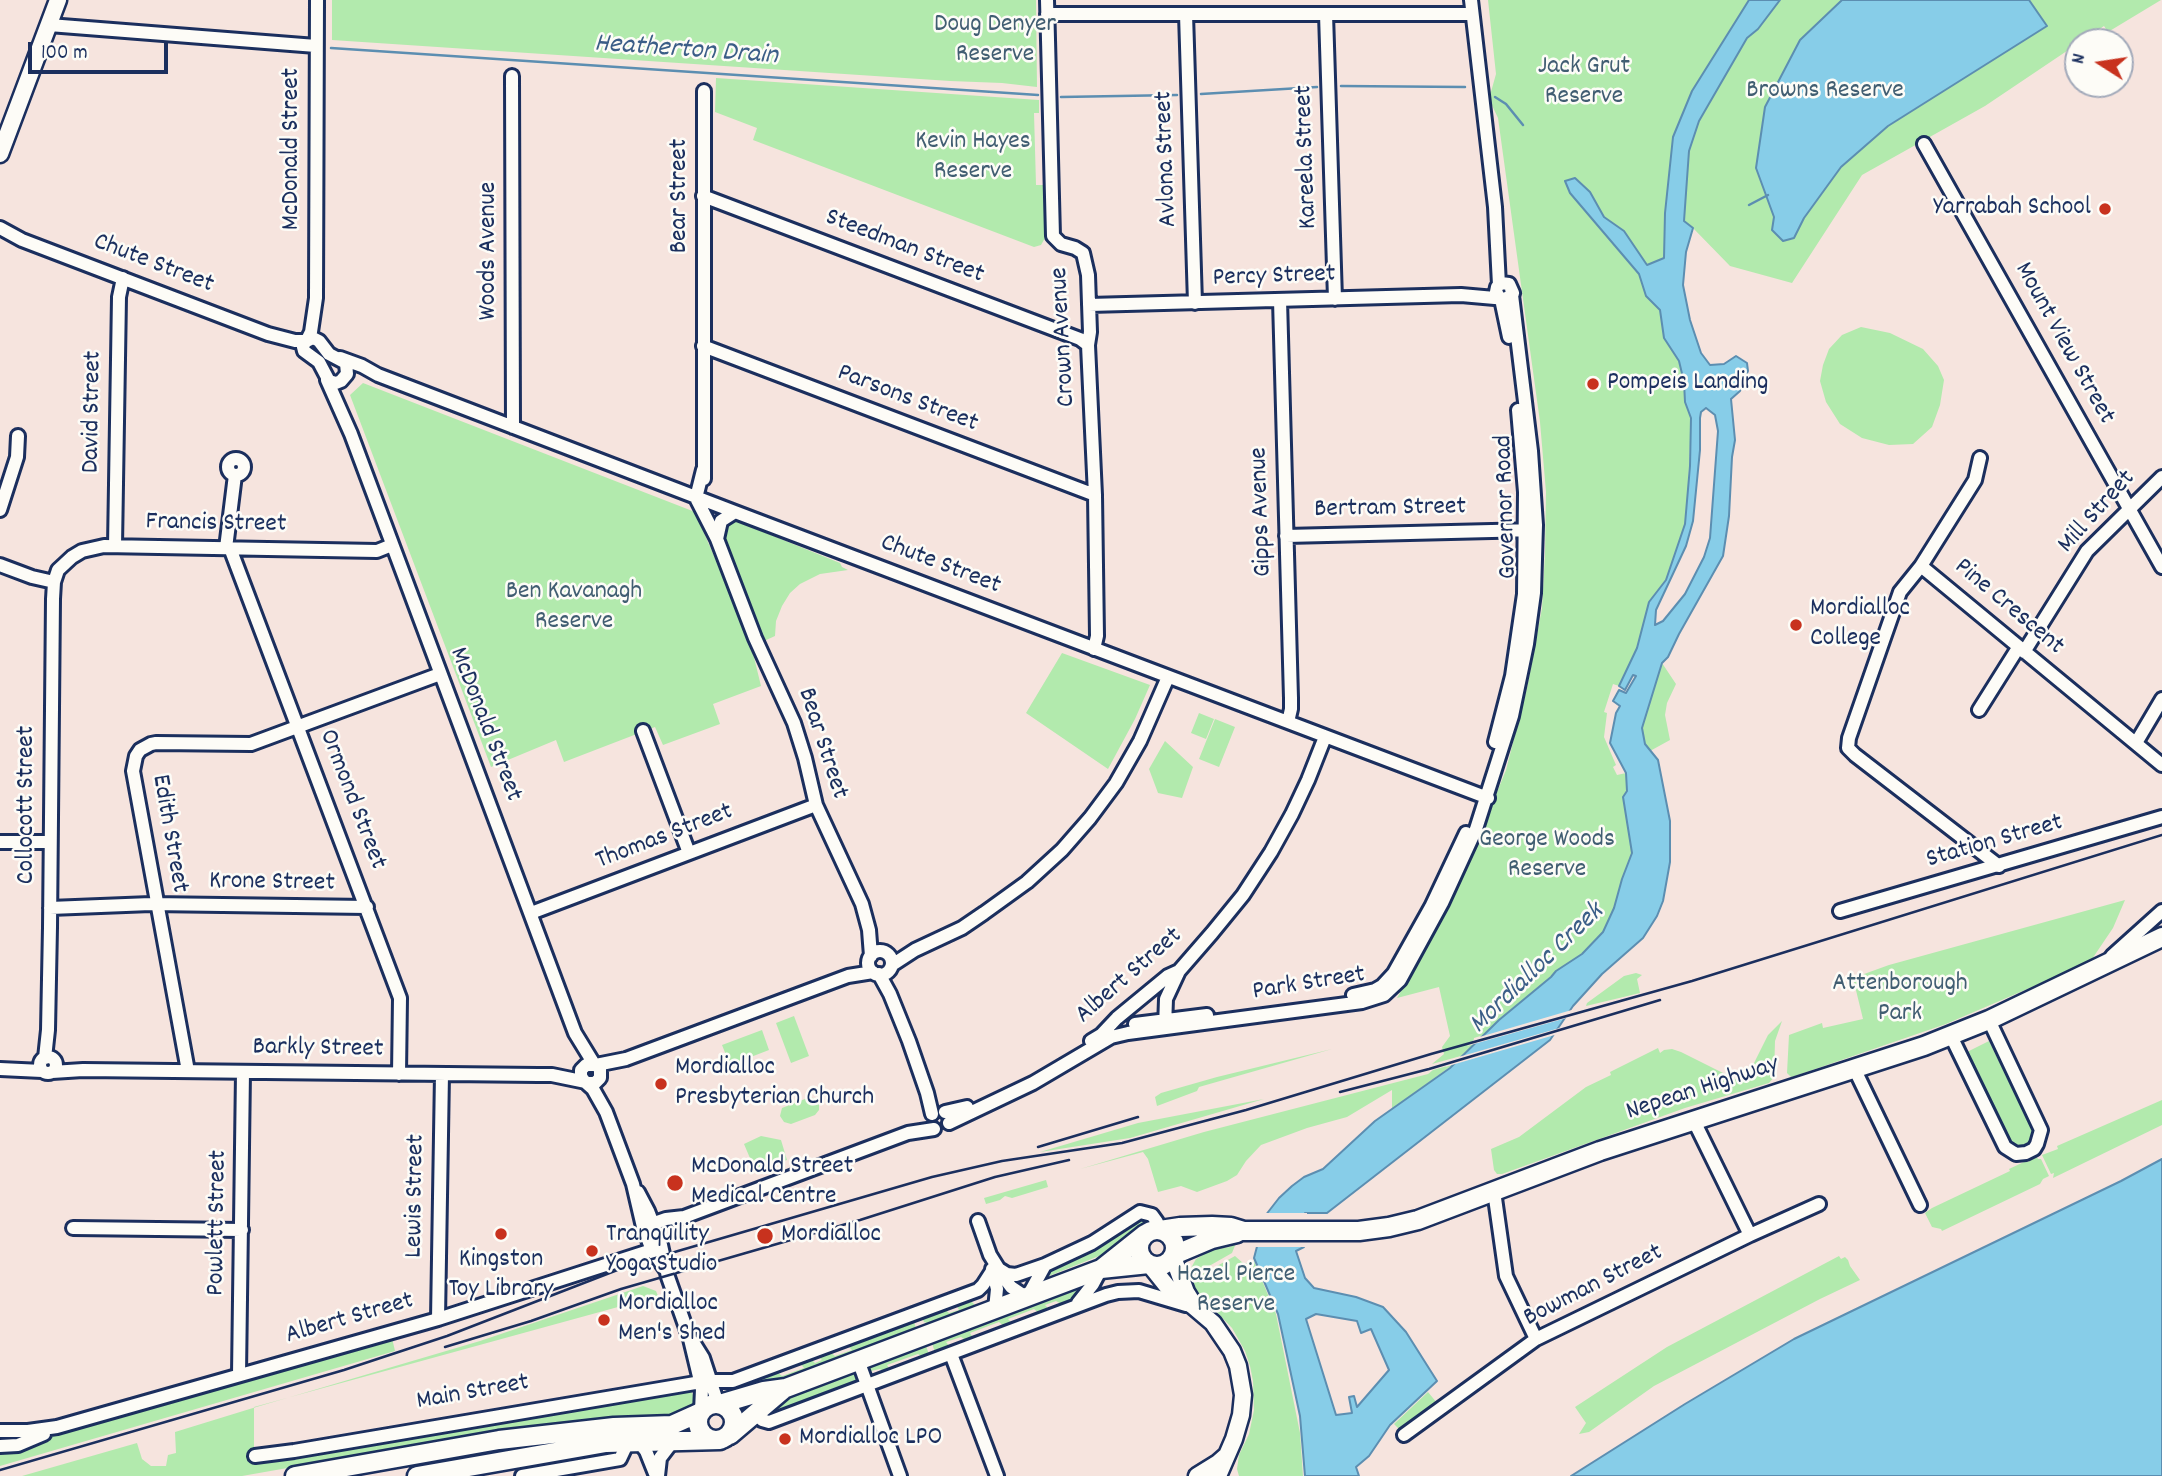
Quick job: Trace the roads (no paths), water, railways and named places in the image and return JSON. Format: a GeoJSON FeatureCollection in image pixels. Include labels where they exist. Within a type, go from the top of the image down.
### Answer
{"type":"FeatureCollection","features":[{"type":"Feature","properties":{"kind":"highway","name":"Nepean Highway"},"geometry":{"type":"LineString","coordinates":[[1250,1231],[1359,1231],[1430,1217],[1555,1167],[1855,1070],[1951,1036],[2162,937]]}},
{"type":"Feature","properties":{"kind":"highway"},"geometry":{"type":"LineString","coordinates":[[1101,1269],[1129,1245],[1154,1231],[1212,1226],[1250,1231]]}},
{"type":"Feature","properties":{"kind":"highway"},"geometry":{"type":"LineString","coordinates":[[1149,1265],[1139,1250],[1140,1241],[1154,1231],[1168,1233],[1174,1240],[1174,1256]]}},
{"type":"Feature","properties":{"kind":"highway"},"geometry":{"type":"LineString","coordinates":[[725,1402],[734,1419],[733,1428],[723,1439],[709,1439],[700,1432],[698,1420],[701,1412],[710,1405],[786,1388],[1101,1269],[1165,1265],[1174,1256],[1212,1239],[1250,1231]]}},
{"type":"Feature","properties":{"kind":"highway"},"geometry":{"type":"LineString","coordinates":[[417,1476],[480,1471],[589,1445],[723,1439],[786,1388]]}},
{"type":"Feature","properties":{"kind":"highway","name":"Main Street"},"geometry":{"type":"LineString","coordinates":[[295,1476],[562,1432],[672,1425],[701,1412]]}},
{"type":"Feature","properties":{"kind":"highway"},"geometry":{"type":"LineString","coordinates":[[447,1449],[452,1473]]}},
{"type":"Feature","properties":{"kind":"main road"},"geometry":{"type":"LineString","coordinates":[[0,154],[58,0]]}},
{"type":"Feature","properties":{"kind":"main road"},"geometry":{"type":"LineString","coordinates":[[1174,1256],[1194,1307]]}},
{"type":"Feature","properties":{"kind":"main road"},"geometry":{"type":"LineString","coordinates":[[1149,1265],[1170,1290],[1194,1307],[1221,1332],[1232,1351],[1240,1375],[1241,1415],[1237,1433],[1217,1476]]}},
{"type":"Feature","properties":{"kind":"main road"},"geometry":{"type":"LineString","coordinates":[[1199,1476],[1227,1454]]}},
{"type":"Feature","properties":{"kind":"street","name":"McDonald Street"},"geometry":{"type":"LineString","coordinates":[[307,340],[312,328],[316,298],[317,0]]}},
{"type":"Feature","properties":{"kind":"street","name":"Crown Avenue"},"geometry":{"type":"LineString","coordinates":[[1047,0],[1053,236],[1061,244],[1083,253],[1088,275],[1088,345],[1095,495],[1097,636],[1094,649]]}},
{"type":"Feature","properties":{"kind":"street","name":"Governor Road"},"geometry":{"type":"LineString","coordinates":[[1471,0],[1503,291],[1531,451],[1534,593],[1512,716],[1483,797]]}},
{"type":"Feature","properties":{"kind":"street"},"geometry":{"type":"LineString","coordinates":[[1047,14],[1472,14]]}},
{"type":"Feature","properties":{"kind":"street","name":"Avlona Street"},"geometry":{"type":"LineString","coordinates":[[1186,14],[1195,303]]}},
{"type":"Feature","properties":{"kind":"street","name":"Kareela Street"},"geometry":{"type":"LineString","coordinates":[[1326,14],[1335,299]]}},
{"type":"Feature","properties":{"kind":"street"},"geometry":{"type":"LineString","coordinates":[[49,24],[316,46]]}},
{"type":"Feature","properties":{"kind":"street","name":"Woods Avenue"},"geometry":{"type":"LineString","coordinates":[[512,76],[513,427]]}},
{"type":"Feature","properties":{"kind":"street","name":"Bear Street"},"geometry":{"type":"LineString","coordinates":[[704,91],[701,499],[755,638],[797,730],[816,805],[831,842],[854,885],[890,994],[938,1118]]}},
{"type":"Feature","properties":{"kind":"street","name":"Mount View Street"},"geometry":{"type":"LineString","coordinates":[[1924,144],[2162,567]]}},
{"type":"Feature","properties":{"kind":"street","name":"Steedman Street"},"geometry":{"type":"LineString","coordinates":[[703,196],[1080,339],[1088,345]]}},
{"type":"Feature","properties":{"kind":"street","name":"Chute Street"},"geometry":{"type":"LineString","coordinates":[[0,228],[22,240]]}},
{"type":"Feature","properties":{"kind":"street","name":"Chute Street"},"geometry":{"type":"LineString","coordinates":[[0,235],[22,240],[268,334],[293,340],[316,339],[329,354],[378,375],[1483,797]]}},
{"type":"Feature","properties":{"kind":"street","name":"David Street"},"geometry":{"type":"LineString","coordinates":[[115,546],[119,297],[123,278]]}},
{"type":"Feature","properties":{"kind":"street","name":"Percy Street"},"geometry":{"type":"LineString","coordinates":[[1089,306],[1461,295],[1503,291]]}},
{"type":"Feature","properties":{"kind":"street","name":"McDonald Street"},"geometry":{"type":"LineString","coordinates":[[316,298],[324,348]]}},
{"type":"Feature","properties":{"kind":"street","name":"Gipps Avenue"},"geometry":{"type":"LineString","coordinates":[[1280,300],[1291,709],[1288,722]]}},
{"type":"Feature","properties":{"kind":"street","name":"Chute Street"},"geometry":{"type":"LineString","coordinates":[[268,334],[309,356]]}},
{"type":"Feature","properties":{"kind":"street"},"geometry":{"type":"LineString","coordinates":[[307,340],[303,349],[309,356]]}},
{"type":"Feature","properties":{"kind":"street","name":"Parsons Street"},"geometry":{"type":"LineString","coordinates":[[703,346],[1095,495]]}},
{"type":"Feature","properties":{"kind":"street","name":"McDonald Street"},"geometry":{"type":"LineString","coordinates":[[309,356],[319,362],[351,434],[706,1381],[725,1402]]}},
{"type":"Feature","properties":{"kind":"street","name":"McDonald Street"},"geometry":{"type":"LineString","coordinates":[[340,358],[347,365],[348,372],[341,393],[351,434]]}},
{"type":"Feature","properties":{"kind":"street","name":"Chute Street"},"geometry":{"type":"LineString","coordinates":[[327,380],[336,383],[357,374],[378,375]]}},
{"type":"Feature","properties":{"kind":"street"},"geometry":{"type":"LineString","coordinates":[[0,510],[17,457],[18,436]]}},
{"type":"Feature","properties":{"kind":"street"},"geometry":{"type":"LineString","coordinates":[[1921,566],[1975,480],[1980,458]]}},
{"type":"Feature","properties":{"kind":"street"},"geometry":{"type":"LineString","coordinates":[[228,548],[235,475]]}},
{"type":"Feature","properties":{"kind":"street","name":"Mill Street"},"geometry":{"type":"LineString","coordinates":[[1979,710],[2087,551],[2162,477]]}},
{"type":"Feature","properties":{"kind":"street"},"geometry":{"type":"LineString","coordinates":[[715,536],[721,521],[735,512]]}},
{"type":"Feature","properties":{"kind":"street","name":"Bertram Street"},"geometry":{"type":"LineString","coordinates":[[1286,536],[1531,530]]}},
{"type":"Feature","properties":{"kind":"street","name":"Francis Street"},"geometry":{"type":"LineString","coordinates":[[54,582],[58,570],[72,557],[93,547],[377,551],[393,545]]}},
{"type":"Feature","properties":{"kind":"street","name":"Ormond Street"},"geometry":{"type":"LineString","coordinates":[[228,548],[299,727],[400,998],[399,1074]]}},
{"type":"Feature","properties":{"kind":"street"},"geometry":{"type":"LineString","coordinates":[[0,565],[54,582]]}},
{"type":"Feature","properties":{"kind":"street","name":"Pine Crescent"},"geometry":{"type":"LineString","coordinates":[[1999,866],[1849,748],[1849,738],[1900,592],[1921,566],[2162,765]]}},
{"type":"Feature","properties":{"kind":"street","name":"Collocott Street"},"geometry":{"type":"LineString","coordinates":[[48,1064],[54,582]]}},
{"type":"Feature","properties":{"kind":"street","name":"Edith Street"},"geometry":{"type":"LineString","coordinates":[[188,1072],[133,771],[140,750],[156,743],[251,744],[440,674]]}},
{"type":"Feature","properties":{"kind":"street","name":"Barkly Street"},"geometry":{"type":"LineString","coordinates":[[6,1069],[48,1064],[83,1070],[188,1072],[591,1073],[915,950],[962,928],[995,906],[1027,882],[1062,850],[1090,818],[1116,783],[1140,741],[1168,677]]}},
{"type":"Feature","properties":{"kind":"street"},"geometry":{"type":"LineString","coordinates":[[2136,743],[2162,699]]}},
{"type":"Feature","properties":{"kind":"street"},"geometry":{"type":"LineString","coordinates":[[643,731],[689,853]]}},
{"type":"Feature","properties":{"kind":"street","name":"Albert Street"},"geometry":{"type":"LineString","coordinates":[[650,1230],[666,1219],[684,1217],[908,1133],[1012,1087],[1102,1038],[1117,1018],[1168,976],[1179,971],[1225,918],[1265,862],[1301,796],[1325,737]]}},
{"type":"Feature","properties":{"kind":"street","name":"Park Street"},"geometry":{"type":"LineString","coordinates":[[1102,1038],[1119,1027],[1362,1002],[1378,998],[1392,989],[1408,967],[1456,875],[1483,797]]}},
{"type":"Feature","properties":{"kind":"street","name":"Thomas Street"},"geometry":{"type":"LineString","coordinates":[[531,913],[816,805]]}},
{"type":"Feature","properties":{"kind":"street","name":"Station Street"},"geometry":{"type":"LineString","coordinates":[[1840,911],[2162,817]]}},
{"type":"Feature","properties":{"kind":"street"},"geometry":{"type":"LineString","coordinates":[[0,842],[50,842]]}},
{"type":"Feature","properties":{"kind":"street","name":"Krone Street"},"geometry":{"type":"LineString","coordinates":[[50,908],[157,905],[367,907]]}},
{"type":"Feature","properties":{"kind":"street"},"geometry":{"type":"LineString","coordinates":[[2099,967],[2162,911]]}},
{"type":"Feature","properties":{"kind":"street"},"geometry":{"type":"LineString","coordinates":[[1165,1024],[1166,999],[1179,971]]}},
{"type":"Feature","properties":{"kind":"street"},"geometry":{"type":"LineString","coordinates":[[1951,1036],[2005,1147],[2016,1154],[2029,1152],[2037,1144],[2041,1130],[1989,1020]]}},
{"type":"Feature","properties":{"kind":"street"},"geometry":{"type":"LineString","coordinates":[[1855,1070],[1920,1205]]}},
{"type":"Feature","properties":{"kind":"street","name":"Powlett Street"},"geometry":{"type":"LineString","coordinates":[[239,1375],[243,1072]]}},
{"type":"Feature","properties":{"kind":"street","name":"Lewis Street"},"geometry":{"type":"LineString","coordinates":[[438,1319],[442,1074]]}},
{"type":"Feature","properties":{"kind":"street"},"geometry":{"type":"LineString","coordinates":[[1694,1121],[1750,1235]]}},
{"type":"Feature","properties":{"kind":"street"},"geometry":{"type":"LineString","coordinates":[[1494,1191],[1506,1276],[1536,1339]]}},
{"type":"Feature","properties":{"kind":"street","name":"Bowman Street"},"geometry":{"type":"LineString","coordinates":[[1404,1435],[1536,1339],[1819,1204]]}},
{"type":"Feature","properties":{"kind":"street"},"geometry":{"type":"LineString","coordinates":[[996,1270],[1016,1275],[1045,1265],[1092,1243],[1138,1213],[1152,1214],[1157,1222],[1154,1231]]}},
{"type":"Feature","properties":{"kind":"street"},"geometry":{"type":"LineString","coordinates":[[978,1221],[996,1270],[1009,1285],[1027,1297],[1045,1265]]}},
{"type":"Feature","properties":{"kind":"street"},"geometry":{"type":"LineString","coordinates":[[73,1228],[242,1230]]}},
{"type":"Feature","properties":{"kind":"street","name":"McDonald Street"},"geometry":{"type":"LineString","coordinates":[[650,1230],[652,1250],[666,1270]]}},
{"type":"Feature","properties":{"kind":"street","name":"Albert Street"},"geometry":{"type":"LineString","coordinates":[[0,1446],[18,1444],[57,1427],[438,1319],[652,1250]]}},
{"type":"Feature","properties":{"kind":"street"},"geometry":{"type":"LineString","coordinates":[[1076,1306],[1101,1269]]}},
{"type":"Feature","properties":{"kind":"street"},"geometry":{"type":"LineString","coordinates":[[962,1295],[994,1309],[997,1293],[996,1270]]}},
{"type":"Feature","properties":{"kind":"street","name":"Main Street"},"geometry":{"type":"LineString","coordinates":[[255,1456],[706,1381],[729,1382],[980,1289],[996,1270]]}},
{"type":"Feature","properties":{"kind":"street"},"geometry":{"type":"LineString","coordinates":[[756,1412],[762,1420],[769,1422],[1106,1295],[1128,1291],[1143,1292],[1194,1307]]}},
{"type":"Feature","properties":{"kind":"street"},"geometry":{"type":"LineString","coordinates":[[951,1354],[997,1476]]}},
{"type":"Feature","properties":{"kind":"street"},"geometry":{"type":"LineString","coordinates":[[858,1360],[900,1476]]}},
{"type":"Feature","properties":{"kind":"street","name":"Main Street"},"geometry":{"type":"LineString","coordinates":[[725,1402],[760,1371]]}},
{"type":"Feature","properties":{"kind":"street","name":"McDonald Street"},"geometry":{"type":"LineString","coordinates":[[701,1412],[706,1381]]}},
{"type":"Feature","properties":{"kind":"street","name":"Albert Street"},"geometry":{"type":"LineString","coordinates":[[0,1431],[57,1427]]}},
{"type":"Feature","properties":{"kind":"street"},"geometry":{"type":"LineString","coordinates":[[657,1476],[660,1458],[673,1441]]}},
{"type":"Feature","properties":{"kind":"street"},"geometry":{"type":"LineString","coordinates":[[522,1476],[621,1459],[633,1442],[646,1451],[657,1476]]}},
{"type":"Feature","properties":{"kind":"water"},"geometry":{"type":"Polygon","coordinates":[[[1749,0],[1780,0],[1758,29],[1747,38],[1699,121],[1689,151],[1684,221],[1693,228],[1686,252],[1683,285],[1690,320],[1701,353],[1710,365],[1724,364],[1736,356],[1747,363],[1748,371],[1740,391],[1731,399],[1735,440],[1723,556],[1668,657],[1662,663],[1642,728],[1645,744],[1658,760],[1670,821],[1670,862],[1663,901],[1643,938],[1602,974],[1573,1006],[1550,1040],[1327,1213],[1305,1213],[1304,1247],[1296,1251],[1305,1278],[1314,1288],[1356,1297],[1383,1307],[1406,1332],[1437,1381],[1390,1425],[1369,1456],[1356,1467],[1359,1476],[1305,1476],[1300,1416],[1278,1314],[1254,1258],[1265,1216],[1292,1186],[1304,1177],[1323,1169],[1375,1121],[1450,1068],[1499,1020],[1556,971],[1582,954],[1603,932],[1632,853],[1623,797],[1627,791],[1626,773],[1610,743],[1620,706],[1613,701],[1619,690],[1626,693],[1636,676],[1633,675],[1625,690],[1619,686],[1637,648],[1649,602],[1666,580],[1685,524],[1691,418],[1685,402],[1679,361],[1664,338],[1660,310],[1646,296],[1639,274],[1570,193],[1565,181],[1575,178],[1590,192],[1604,217],[1624,231],[1647,265],[1664,258],[1665,213],[1673,137],[1692,91],[1749,0]],[[1706,408],[1701,412],[1700,418],[1700,450],[1693,521],[1686,546],[1656,610],[1655,625],[1663,621],[1685,594],[1704,557],[1710,538],[1718,431],[1715,415],[1706,408]],[[1316,1314],[1306,1319],[1336,1415],[1352,1413],[1349,1397],[1354,1396],[1357,1407],[1389,1370],[1371,1329],[1361,1333],[1357,1321],[1316,1314]]]}},
{"type":"Feature","properties":{"kind":"water"},"geometry":{"type":"Polygon","coordinates":[[[1842,0],[2029,0],[2047,26],[1888,126],[1841,167],[1804,218],[1794,238],[1783,241],[1772,230],[1774,217],[1756,168],[1765,107],[1800,40],[1842,0]]]}},
{"type":"Feature","properties":{"kind":"water"},"geometry":{"type":"Polygon","coordinates":[[[2162,1159],[2162,1476],[1571,1476],[1794,1339],[2162,1159]]]}},
{"type":"Feature","properties":{"kind":"waterway","name":"Heatherton Drain"},"geometry":{"type":"LineString","coordinates":[[331,48],[1038,95]]}},
{"type":"Feature","properties":{"kind":"waterway","name":"Heatherton Drain"},"geometry":{"type":"LineString","coordinates":[[1341,86],[1465,87]]}},
{"type":"Feature","properties":{"kind":"waterway","name":"Heatherton Drain"},"geometry":{"type":"LineString","coordinates":[[1201,94],[1317,87]]}},
{"type":"Feature","properties":{"kind":"waterway","name":"Heatherton Drain"},"geometry":{"type":"LineString","coordinates":[[1061,97],[1177,95]]}},
{"type":"Feature","properties":{"kind":"waterway","name":"Heatherton Drain"},"geometry":{"type":"LineString","coordinates":[[1495,97],[1506,104],[1523,125]]}},
{"type":"Feature","properties":{"kind":"waterway"},"geometry":{"type":"LineString","coordinates":[[1749,205],[1768,195]]}},
{"type":"Feature","properties":{"kind":"railway"},"geometry":{"type":"LineString","coordinates":[[0,1470],[344,1370],[447,1336],[620,1269],[678,1251],[932,1177],[1002,1161],[1122,1143],[1246,1110],[1431,1054],[1692,981],[2162,835]]}},
{"type":"Feature","properties":{"kind":"railway"},"geometry":{"type":"LineString","coordinates":[[1340,1092],[1429,1069],[1660,1000]]}},
{"type":"Feature","properties":{"kind":"railway"},"geometry":{"type":"LineString","coordinates":[[1038,1147],[1138,1117]]}},
{"type":"Feature","properties":{"kind":"railway"},"geometry":{"type":"LineString","coordinates":[[445,1347],[531,1321],[621,1289],[860,1220],[995,1177],[1069,1160]]}},
{"type":"Feature","properties":{"kind":"place","name":"Yarrabah School"},"geometry":{"type":"Point","coordinates":[2105,209]}},
{"type":"Feature","properties":{"kind":"place","name":"Pompeis Landing"},"geometry":{"type":"Point","coordinates":[1593,384]}},
{"type":"Feature","properties":{"kind":"place","name":"Mordialloc College"},"geometry":{"type":"Point","coordinates":[1796,625]}},
{"type":"Feature","properties":{"kind":"place","name":"Mordialloc Presbyterian Church"},"geometry":{"type":"Point","coordinates":[661,1084]}},
{"type":"Feature","properties":{"kind":"place","name":"McDonald Street Medical Centre"},"geometry":{"type":"Point","coordinates":[675,1183]}},
{"type":"Feature","properties":{"kind":"place","name":"Kingston Toy Library"},"geometry":{"type":"Point","coordinates":[501,1234]}},
{"type":"Feature","properties":{"kind":"place","name":"Mordialloc"},"geometry":{"type":"Point","coordinates":[765,1236]}},
{"type":"Feature","properties":{"kind":"place","name":"Tranquility Yoga Studio"},"geometry":{"type":"Point","coordinates":[592,1251]}},
{"type":"Feature","properties":{"kind":"place","name":"Mordialloc Men's Shed"},"geometry":{"type":"Point","coordinates":[604,1320]}},
{"type":"Feature","properties":{"kind":"place","name":"Mordialloc LPO"},"geometry":{"type":"Point","coordinates":[785,1439]}},
{"type":"Feature","properties":{"kind":"park label","name":"Doug Denyer Reserve"},"geometry":{"type":"Point","coordinates":[995,41]}},
{"type":"Feature","properties":{"kind":"park label","name":"Jack Grut Reserve"},"geometry":{"type":"Point","coordinates":[1584,83]}},
{"type":"Feature","properties":{"kind":"park label","name":"Browns Reserve"},"geometry":{"type":"Point","coordinates":[1825,92]}},
{"type":"Feature","properties":{"kind":"park label","name":"Kevin Hayes Reserve"},"geometry":{"type":"Point","coordinates":[973,158]}},
{"type":"Feature","properties":{"kind":"park label","name":"Ben Kavanagh Reserve"},"geometry":{"type":"Point","coordinates":[574,608]}},
{"type":"Feature","properties":{"kind":"park label","name":"George Woods Reserve"},"geometry":{"type":"Point","coordinates":[1547,856]}},
{"type":"Feature","properties":{"kind":"park label","name":"Attenborough Park"},"geometry":{"type":"Point","coordinates":[1900,1000]}},
{"type":"Feature","properties":{"kind":"park label","name":"Hazel Pierce Reserve"},"geometry":{"type":"Point","coordinates":[1236,1291]}},
{"type":"Feature","properties":{"kind":"water label","name":"Mordialloc Creek"},"geometry":{"type":"Point","coordinates":[1538,970]}}]}
